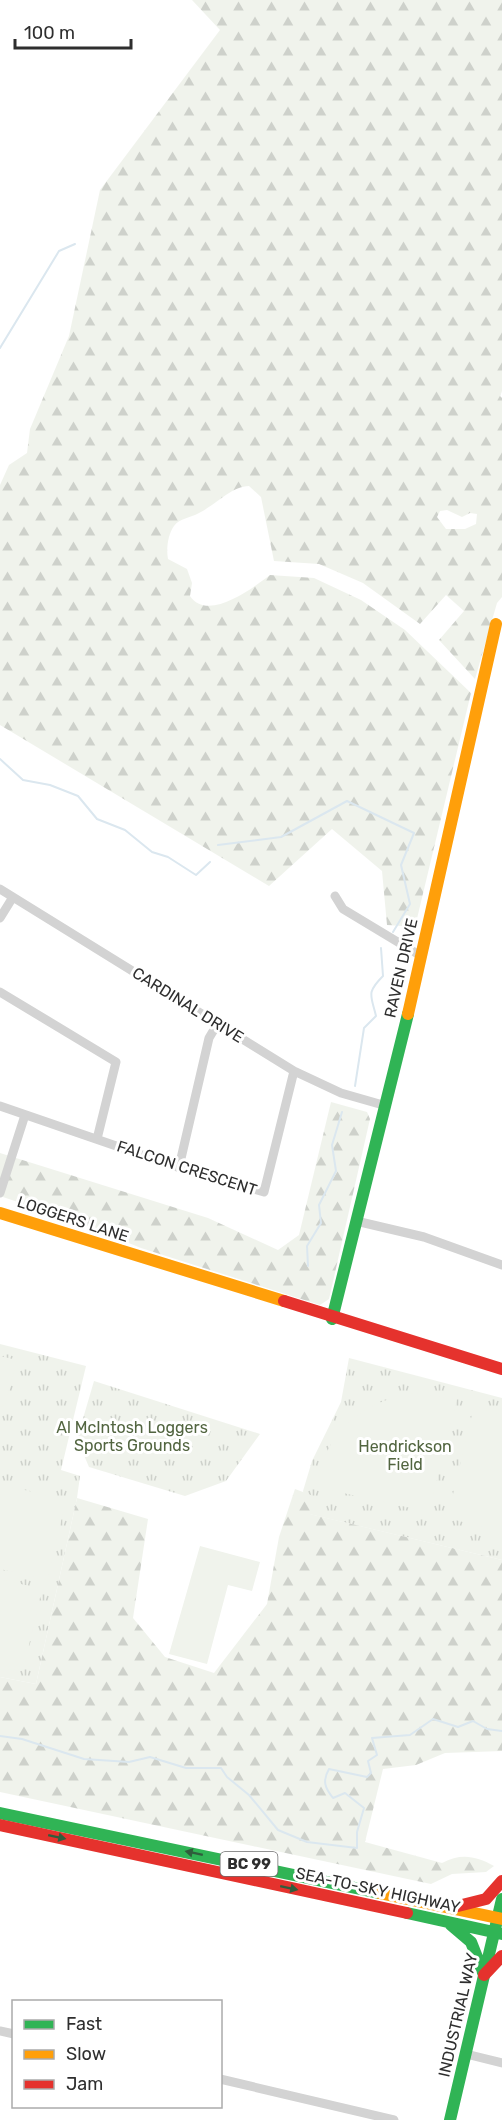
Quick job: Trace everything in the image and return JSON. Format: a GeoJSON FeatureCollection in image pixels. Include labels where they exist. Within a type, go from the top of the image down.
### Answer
{"type":"FeatureCollection","features":[{"type":"Feature","properties":{"kind":"main road","name":"RAVEN DRIVE"},"geometry":{"type":"LineString","coordinates":[[332,1319],[383,1105],[394,1073],[422,956],[496,624]]}},
{"type":"Feature","properties":{"kind":"main road","name":"LOGGERS LANE"},"geometry":{"type":"LineString","coordinates":[[0,1214],[332,1319],[502,1369]]}},
{"type":"Feature","properties":{"kind":"main road","name":"SEA-TO-SKY HIGHWAY"},"geometry":{"type":"LineString","coordinates":[[0,1813],[500,1918]]}},
{"type":"Feature","properties":{"kind":"main road","name":"SEA-TO-SKY HIGHWAY"},"geometry":{"type":"LineString","coordinates":[[0,1825],[498,1933]]}},
{"type":"Feature","properties":{"kind":"main road"},"geometry":{"type":"LineString","coordinates":[[446,1906],[479,1902],[491,1895],[502,1881]]}},
{"type":"Feature","properties":{"kind":"main road","name":"INDUSTRIAL WAY"},"geometry":{"type":"LineString","coordinates":[[450,2120],[484,1975],[498,1933],[502,1899]]}},
{"type":"Feature","properties":{"kind":"main road"},"geometry":{"type":"LineString","coordinates":[[442,1921],[471,1942],[484,1975],[502,1956]]}},
{"type":"Feature","properties":{"kind":"street","name":"CARDINAL DRIVE"},"geometry":{"type":"LineString","coordinates":[[0,889],[294,1071],[327,1088],[383,1105]]}},
{"type":"Feature","properties":{"kind":"street"},"geometry":{"type":"LineString","coordinates":[[335,896],[343,909],[422,956]]}},
{"type":"Feature","properties":{"kind":"street"},"geometry":{"type":"LineString","coordinates":[[0,918],[14,897]]}},
{"type":"Feature","properties":{"kind":"street"},"geometry":{"type":"LineString","coordinates":[[0,992],[116,1062],[97,1139]]}},
{"type":"Feature","properties":{"kind":"street"},"geometry":{"type":"LineString","coordinates":[[179,1167],[209,1038],[218,1023]]}},
{"type":"Feature","properties":{"kind":"street","name":"FALCON CRESCENT"},"geometry":{"type":"LineString","coordinates":[[0,1106],[179,1167],[264,1192],[294,1071]]}},
{"type":"Feature","properties":{"kind":"street"},"geometry":{"type":"LineString","coordinates":[[0,1192],[25,1115]]}},
{"type":"Feature","properties":{"kind":"street"},"geometry":{"type":"LineString","coordinates":[[356,1221],[423,1237],[502,1265]]}},
{"type":"Feature","properties":{"kind":"street"},"geometry":{"type":"LineString","coordinates":[[466,2055],[502,2063]]}},
{"type":"Feature","properties":{"kind":"street"},"geometry":{"type":"LineString","coordinates":[[222,2079],[394,2120]]}},
{"type":"Feature","properties":{"kind":"green space"},"geometry":{"type":"Polygon","coordinates":[[[192,0],[502,0],[502,391],[500,396],[502,398],[502,597],[497,603],[475,679],[439,640],[464,611],[446,595],[420,624],[363,583],[319,564],[274,561],[261,497],[249,486],[236,489],[205,510],[179,521],[172,529],[167,546],[168,559],[187,569],[192,583],[190,596],[198,603],[208,606],[231,600],[270,575],[314,578],[361,600],[405,630],[471,693],[415,927],[387,925],[382,871],[332,829],[269,886],[0,725],[0,485],[9,465],[27,453],[30,429],[69,336],[100,190],[220,30],[192,0]],[[447,510],[440,511],[437,517],[446,529],[465,529],[476,524],[477,514],[470,513],[462,517],[447,510]]]}},
{"type":"Feature","properties":{"kind":"green space"},"geometry":{"type":"Polygon","coordinates":[[[331,1102],[367,1112],[370,1119],[329,1299],[320,1305],[141,1248],[77,1222],[0,1196],[0,1153],[208,1218],[278,1250],[299,1235],[331,1102]]]}},
{"type":"Feature","properties":{"kind":"green space"},"geometry":{"type":"Polygon","coordinates":[[[0,1344],[86,1366],[61,1470],[80,1476],[77,1498],[36,1684],[0,1677],[0,1344]]]}},
{"type":"Feature","properties":{"kind":"green space"},"geometry":{"type":"Polygon","coordinates":[[[0,1356],[17,1360],[5,1405],[0,1407],[0,1356]]]}},
{"type":"Feature","properties":{"kind":"green space","name":"Hendrickson Field"},"geometry":{"type":"Polygon","coordinates":[[[349,1358],[502,1398],[502,1560],[309,1514],[303,1491],[312,1461],[341,1402],[349,1358]]]}},
{"type":"Feature","properties":{"kind":"green space","name":"Al McIntosh Loggers Sports Grounds"},"geometry":{"type":"Polygon","coordinates":[[[94,1381],[260,1434],[226,1481],[185,1496],[89,1467],[77,1439],[94,1381]]]}},
{"type":"Feature","properties":{"kind":"green space"},"geometry":{"type":"Polygon","coordinates":[[[413,1393],[457,1399],[431,1504],[420,1510],[316,1487],[328,1451],[348,1423],[376,1404],[413,1393]]]}},
{"type":"Feature","properties":{"kind":"green space"},"geometry":{"type":"Polygon","coordinates":[[[474,1406],[502,1415],[502,1532],[455,1520],[449,1511],[474,1406]]]}},
{"type":"Feature","properties":{"kind":"green space"},"geometry":{"type":"Polygon","coordinates":[[[0,1484],[66,1500],[47,1580],[0,1569],[0,1484]]]}},
{"type":"Feature","properties":{"kind":"green space"},"geometry":{"type":"Polygon","coordinates":[[[295,1489],[311,1495],[310,1514],[502,1560],[502,1751],[445,1753],[416,1765],[383,1769],[365,1842],[442,1863],[462,1857],[475,1858],[494,1866],[486,1872],[452,1874],[431,1884],[0,1792],[0,1677],[36,1684],[77,1498],[148,1519],[133,1618],[165,1657],[214,1673],[267,1604],[279,1537],[295,1489]]]}},
{"type":"Feature","properties":{"kind":"green space"},"geometry":{"type":"Polygon","coordinates":[[[200,1546],[260,1562],[252,1591],[228,1585],[207,1664],[169,1654],[200,1546]]]}},
{"type":"Feature","properties":{"kind":"green space"},"geometry":{"type":"Polygon","coordinates":[[[0,1579],[42,1589],[23,1671],[0,1666],[0,1579]]]}},
{"type":"Feature","properties":{"kind":"waterway"},"geometry":{"type":"LineString","coordinates":[[0,348],[59,251],[75,244]]}},
{"type":"Feature","properties":{"kind":"waterway"},"geometry":{"type":"LineString","coordinates":[[0,759],[23,780],[50,785],[78,796],[97,819],[125,830],[152,852],[168,857],[196,875],[210,862]]}},
{"type":"Feature","properties":{"kind":"waterway"},"geometry":{"type":"LineString","coordinates":[[218,845],[281,837],[347,801],[414,833],[401,865],[410,904],[393,932]]}},
{"type":"Feature","properties":{"kind":"waterway"},"geometry":{"type":"LineString","coordinates":[[355,1086],[364,1028],[376,1016],[371,995],[374,986],[383,976],[381,948]]}},
{"type":"Feature","properties":{"kind":"waterway"},"geometry":{"type":"LineString","coordinates":[[308,1266],[307,1246],[321,1223],[319,1205],[336,1171],[332,1145],[342,1112]]}},
{"type":"Feature","properties":{"kind":"waterway"},"geometry":{"type":"LineString","coordinates":[[0,1736],[22,1739],[84,1759],[129,1762],[150,1757],[186,1768],[221,1768],[227,1777],[249,1795],[278,1830],[307,1842],[357,1848],[357,1832],[364,1808],[345,1793],[333,1798],[325,1784],[329,1769],[367,1777],[371,1773],[368,1761],[377,1755],[372,1738],[410,1735],[433,1719],[458,1727],[473,1721],[487,1729],[502,1731]]}},
{"type":"Feature","properties":{"kind":"traffic: fast"},"geometry":{"type":"LineString","coordinates":[[332,1319],[408,1014]]}},
{"type":"Feature","properties":{"kind":"traffic: fast"},"geometry":{"type":"LineString","coordinates":[[0,1813],[379,1893]]}},
{"type":"Feature","properties":{"kind":"traffic: fast"},"geometry":{"type":"LineString","coordinates":[[450,2120],[502,1899]]}},
{"type":"Feature","properties":{"kind":"traffic: fast"},"geometry":{"type":"LineString","coordinates":[[407,1913],[502,1934]]}},
{"type":"Feature","properties":{"kind":"traffic: fast"},"geometry":{"type":"LineString","coordinates":[[451,1925],[471,1942],[484,1975]]}},
{"type":"Feature","properties":{"kind":"traffic: slow"},"geometry":{"type":"LineString","coordinates":[[408,1014],[496,624]]}},
{"type":"Feature","properties":{"kind":"traffic: slow"},"geometry":{"type":"LineString","coordinates":[[0,1213],[284,1301]]}},
{"type":"Feature","properties":{"kind":"traffic: slow"},"geometry":{"type":"LineString","coordinates":[[379,1893],[502,1919]]}},
{"type":"Feature","properties":{"kind":"traffic: jam"},"geometry":{"type":"LineString","coordinates":[[284,1301],[502,1369]]}},
{"type":"Feature","properties":{"kind":"traffic: jam"},"geometry":{"type":"LineString","coordinates":[[0,1825],[407,1913]]}},
{"type":"Feature","properties":{"kind":"traffic: jam"},"geometry":{"type":"LineString","coordinates":[[458,1906],[486,1899],[502,1881]]}},
{"type":"Feature","properties":{"kind":"traffic: jam"},"geometry":{"type":"LineString","coordinates":[[484,1975],[502,1956]]}}]}
